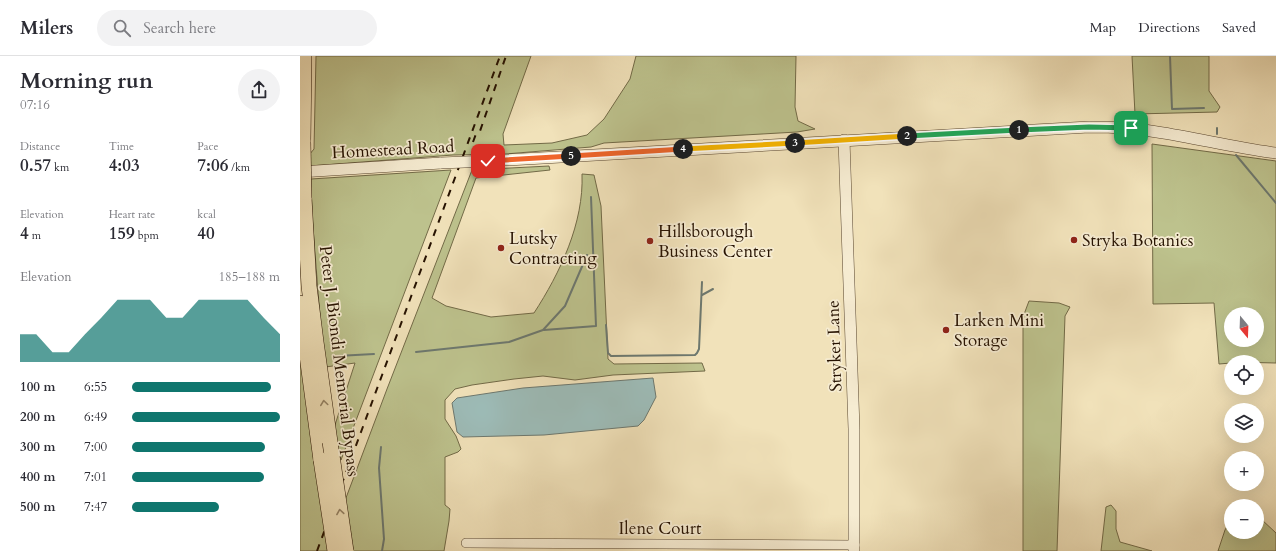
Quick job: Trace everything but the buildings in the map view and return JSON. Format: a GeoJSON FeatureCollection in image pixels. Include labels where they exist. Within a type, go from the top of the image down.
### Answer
{"type":"FeatureCollection","features":[{"type":"Feature","properties":{"kind":"highway","name":"Peter J. Biondi Memorial Bypass"},"geometry":{"type":"LineString","coordinates":[[304,56],[304,198],[309,286],[346,551]]}},
{"type":"Feature","properties":{"kind":"highway","name":"Peter J. Biondi Memorial Bypass"},"geometry":{"type":"LineString","coordinates":[[300,303],[335,551]]}},
{"type":"Feature","properties":{"kind":"street","name":"Homestead Road"},"geometry":{"type":"LineString","coordinates":[[300,172],[1037,129],[1104,127],[1156,132],[1276,153]]}},
{"type":"Feature","properties":{"kind":"street","name":"Stryker Lane"},"geometry":{"type":"LineString","coordinates":[[844,140],[854,429],[855,548]]}},
{"type":"Feature","properties":{"kind":"street","name":"Ilene Court"},"geometry":{"type":"LineString","coordinates":[[466,543],[855,548]]}},
{"type":"Feature","properties":{"kind":"green space"},"geometry":{"type":"Polygon","coordinates":[[[316,56],[531,56],[503,134],[504,145],[552,143],[587,135],[604,119],[630,79],[636,56],[796,56],[795,107],[798,121],[815,129],[797,132],[604,143],[591,147],[505,154],[453,155],[310,166],[309,155],[314,149],[316,56]]]}},
{"type":"Feature","properties":{"kind":"green space"},"geometry":{"type":"Polygon","coordinates":[[[1132,56],[1209,56],[1209,91],[1220,107],[1217,112],[1135,114],[1132,56]]]}},
{"type":"Feature","properties":{"kind":"green space"},"geometry":{"type":"Polygon","coordinates":[[[1152,144],[1276,161],[1276,363],[1264,363],[1264,355],[1224,355],[1224,364],[1219,364],[1214,303],[1153,304],[1152,144]]]}},
{"type":"Feature","properties":{"kind":"green space"},"geometry":{"type":"Polygon","coordinates":[[[549,166],[550,170],[476,178],[432,298],[446,306],[491,317],[534,313],[553,281],[575,229],[582,192],[582,174],[594,175],[601,206],[608,359],[614,364],[702,363],[705,371],[613,375],[575,380],[543,376],[472,385],[455,389],[445,400],[445,419],[456,436],[461,449],[458,452],[445,457],[445,505],[450,509],[444,551],[300,551],[300,334],[321,329],[312,215],[311,179],[451,170],[341,460],[334,428],[355,363],[318,368],[329,543],[472,170],[549,166]]]}},
{"type":"Feature","properties":{"kind":"green space"},"geometry":{"type":"Polygon","coordinates":[[[1029,301],[1059,303],[1070,307],[1065,316],[1057,551],[1023,551],[1023,317],[1029,301]]]}},
{"type":"Feature","properties":{"kind":"green space"},"geometry":{"type":"Polygon","coordinates":[[[1111,505],[1116,511],[1116,529],[1120,542],[1152,551],[1101,551],[1106,507],[1111,505]]]}},
{"type":"Feature","properties":{"kind":"green space"},"geometry":{"type":"Polygon","coordinates":[[[1264,522],[1276,533],[1276,551],[1218,551],[1224,533],[1224,539],[1264,539],[1264,522]]]}},
{"type":"Feature","properties":{"kind":"water"},"geometry":{"type":"Polygon","coordinates":[[[653,378],[656,397],[644,420],[638,426],[544,435],[463,437],[457,432],[452,403],[457,398],[523,388],[653,378]]]}},
{"type":"Feature","properties":{"kind":"waterway"},"geometry":{"type":"LineString","coordinates":[[1170,56],[1172,109],[1204,108]]}},
{"type":"Feature","properties":{"kind":"waterway"},"geometry":{"type":"LineString","coordinates":[[1217,128],[1217,134]]}},
{"type":"Feature","properties":{"kind":"waterway"},"geometry":{"type":"LineString","coordinates":[[1236,155],[1276,203]]}},
{"type":"Feature","properties":{"kind":"waterway"},"geometry":{"type":"LineString","coordinates":[[544,330],[596,326],[591,197]]}},
{"type":"Feature","properties":{"kind":"waterway"},"geometry":{"type":"LineString","coordinates":[[416,352],[509,342],[543,330],[565,306],[587,255]]}},
{"type":"Feature","properties":{"kind":"waterway"},"geometry":{"type":"LineString","coordinates":[[606,325],[608,353],[611,356],[695,355],[699,349],[702,282]]}},
{"type":"Feature","properties":{"kind":"waterway"},"geometry":{"type":"LineString","coordinates":[[702,295],[713,289]]}},
{"type":"Feature","properties":{"kind":"waterway"},"geometry":{"type":"LineString","coordinates":[[337,356],[374,354]]}},
{"type":"Feature","properties":{"kind":"waterway"},"geometry":{"type":"LineString","coordinates":[[381,447],[379,468],[384,539],[382,551]]}},
{"type":"Feature","properties":{"kind":"railway"},"geometry":{"type":"LineString","coordinates":[[317,551],[500,56]]}},
{"type":"Feature","properties":{"kind":"railway"},"geometry":{"type":"LineString","coordinates":[[473,142],[476,134],[480,131],[506,56]]}},
{"type":"Feature","properties":{"kind":"place","name":"Stryka Botanics"},"geometry":{"type":"Point","coordinates":[1074,240]}},
{"type":"Feature","properties":{"kind":"place","name":"Hillsborough Business Center"},"geometry":{"type":"Point","coordinates":[650,241]}},
{"type":"Feature","properties":{"kind":"place","name":"Lutsky Contracting"},"geometry":{"type":"Point","coordinates":[501,248]}},
{"type":"Feature","properties":{"kind":"place","name":"Larken Mini Storage"},"geometry":{"type":"Point","coordinates":[946,330]}},
{"type":"Feature","properties":{"kind":"route"},"geometry":{"type":"LineString","coordinates":[[488,161],[1037,129],[1089,127],[1131,128]]}}]}
